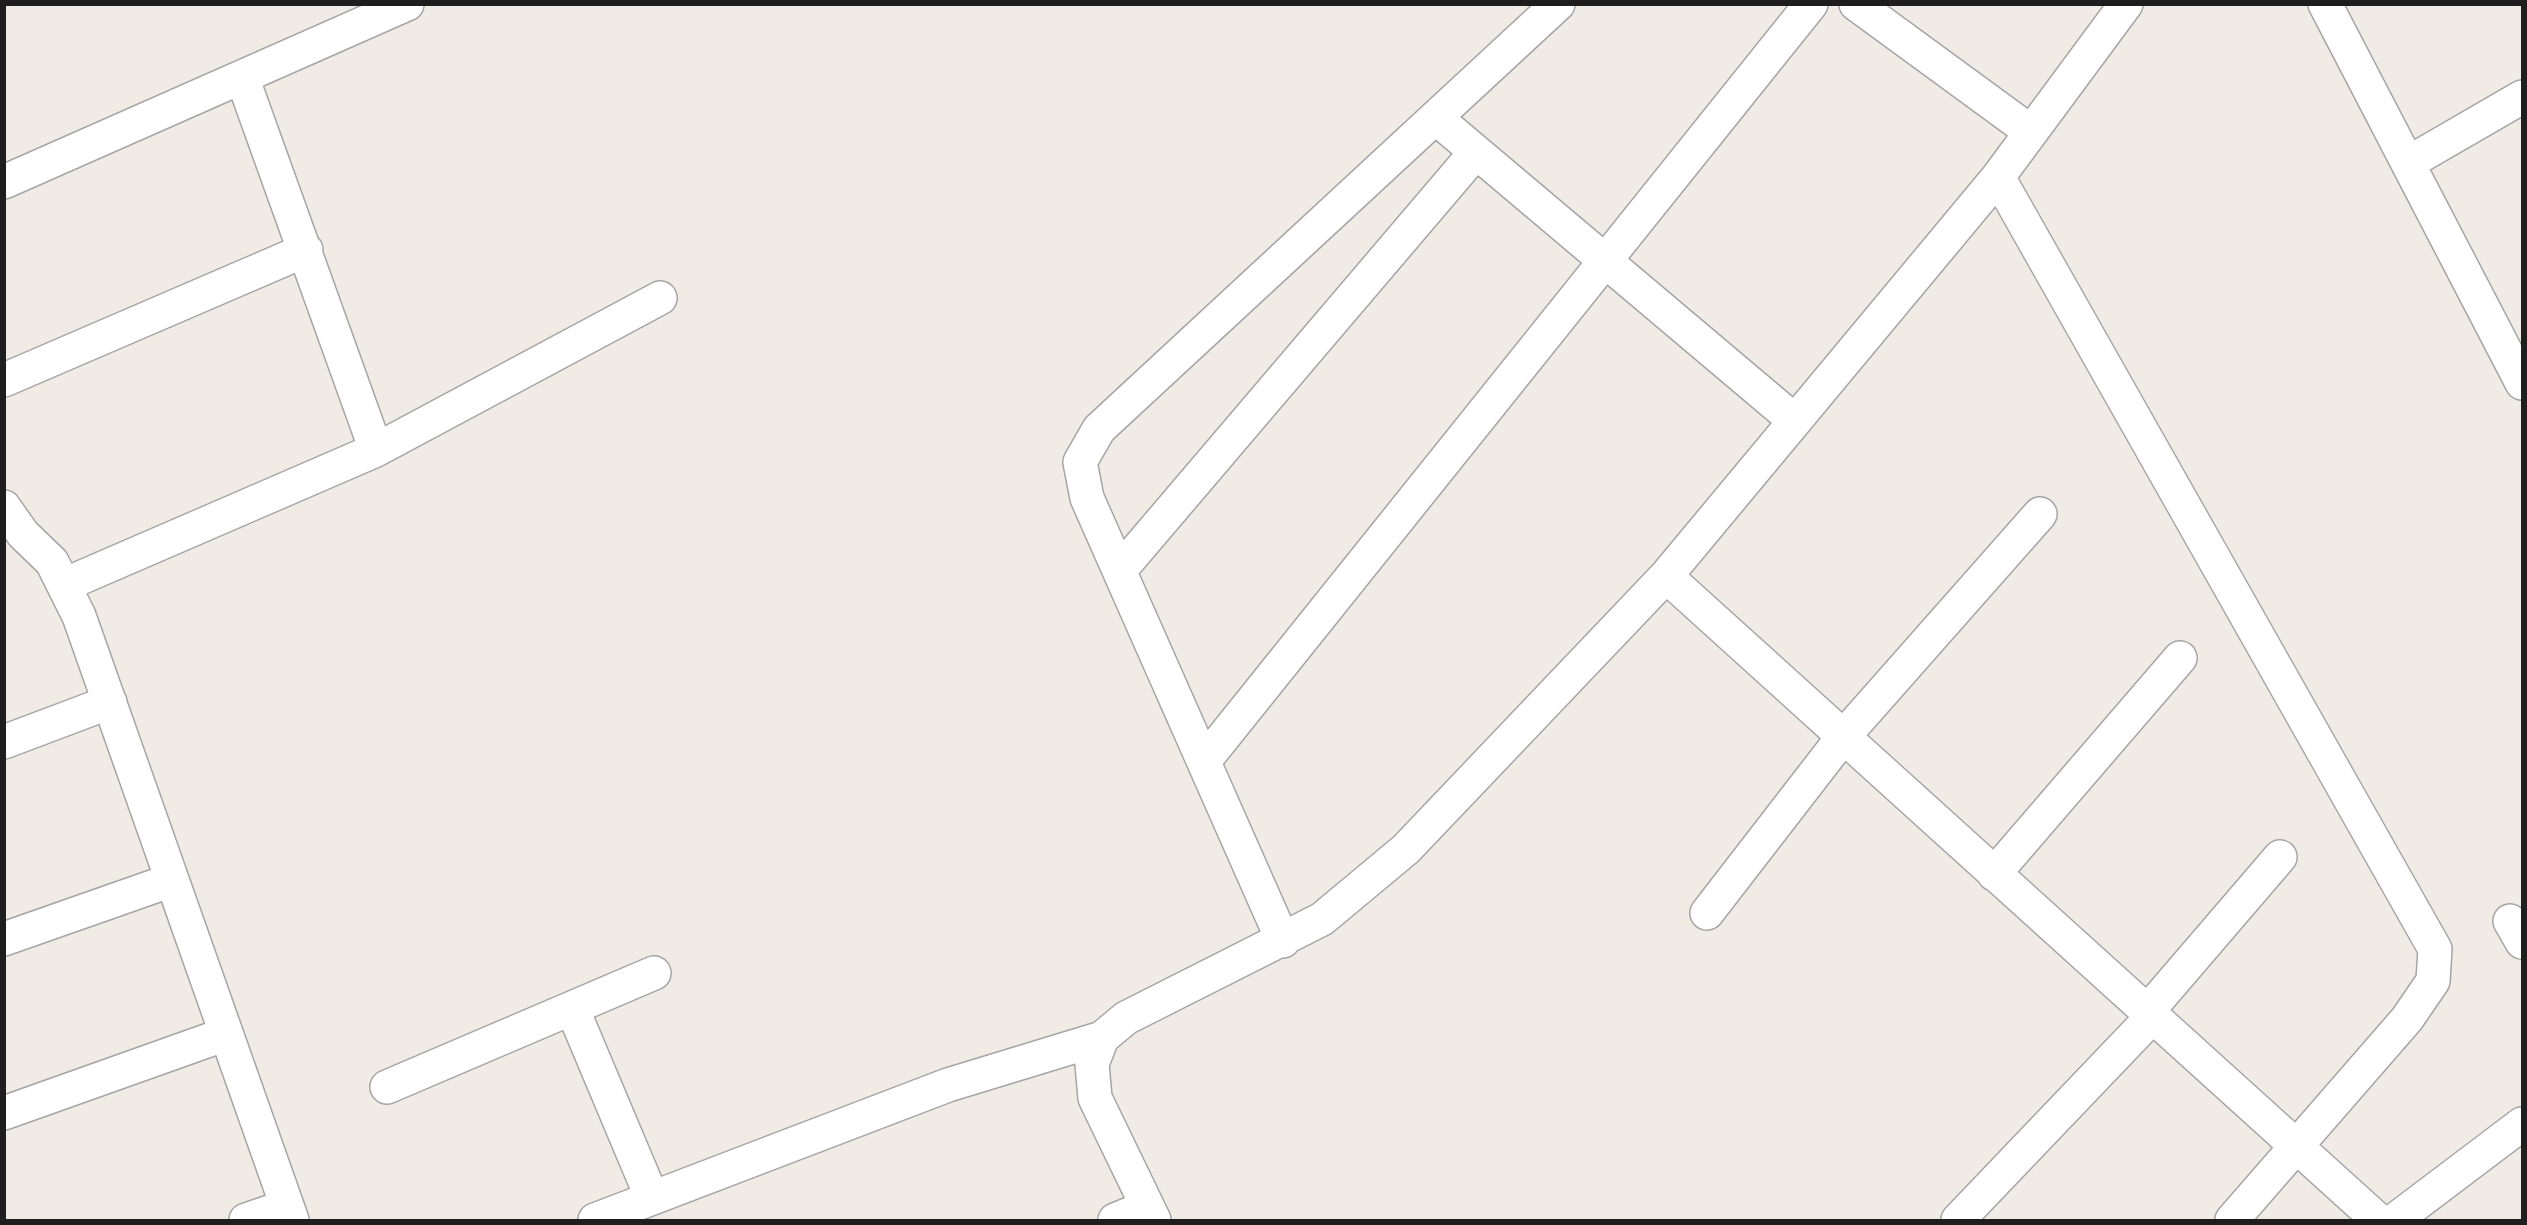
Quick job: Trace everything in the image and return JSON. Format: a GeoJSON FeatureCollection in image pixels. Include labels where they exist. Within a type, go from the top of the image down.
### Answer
{"type":"FeatureCollection","features":[{"type":"Feature","properties":{"kind":"street"},"geometry":{"type":"LineString","coordinates":[[4,182],[407,4]]}},
{"type":"Feature","properties":{"kind":"street"},"geometry":{"type":"LineString","coordinates":[[1283,941],[1087,498],[1080,462],[1099,429],[1558,4]]}},
{"type":"Feature","properties":{"kind":"street"},"geometry":{"type":"LineString","coordinates":[[1204,760],[1811,4]]}},
{"type":"Feature","properties":{"kind":"street"},"geometry":{"type":"LineString","coordinates":[[1856,4],[2031,132]]}},
{"type":"Feature","properties":{"kind":"street"},"geometry":{"type":"LineString","coordinates":[[595,1221],[948,1085],[1102,1038],[1126,1018],[1283,941],[1322,919],[1406,849],[1666,576],[1998,177],[2126,4]]}},
{"type":"Feature","properties":{"kind":"street"},"geometry":{"type":"LineString","coordinates":[[2325,4],[2523,383]]}},
{"type":"Feature","properties":{"kind":"street"},"geometry":{"type":"LineString","coordinates":[[242,77],[376,450]]}},
{"type":"Feature","properties":{"kind":"street"},"geometry":{"type":"LineString","coordinates":[[2408,163],[2523,97]]}},
{"type":"Feature","properties":{"kind":"street"},"geometry":{"type":"LineString","coordinates":[[1436,118],[1795,421]]}},
{"type":"Feature","properties":{"kind":"street"},"geometry":{"type":"LineString","coordinates":[[1120,570],[1476,152]]}},
{"type":"Feature","properties":{"kind":"street"},"geometry":{"type":"LineString","coordinates":[[1998,177],[2435,949],[2433,981],[2407,1019],[2232,1221]]}},
{"type":"Feature","properties":{"kind":"street"},"geometry":{"type":"LineString","coordinates":[[4,380],[306,250]]}},
{"type":"Feature","properties":{"kind":"street"},"geometry":{"type":"LineString","coordinates":[[64,585],[376,450],[660,298]]}},
{"type":"Feature","properties":{"kind":"street"},"geometry":{"type":"LineString","coordinates":[[4,507],[24,534],[52,562],[79,616],[290,1213],[246,1221]]}},
{"type":"Feature","properties":{"kind":"street"},"geometry":{"type":"LineString","coordinates":[[1707,913],[1843,737],[2040,514]]}},
{"type":"Feature","properties":{"kind":"street"},"geometry":{"type":"LineString","coordinates":[[1666,576],[2378,1221]]}},
{"type":"Feature","properties":{"kind":"street"},"geometry":{"type":"LineString","coordinates":[[1994,874],[2180,658]]}},
{"type":"Feature","properties":{"kind":"street"},"geometry":{"type":"LineString","coordinates":[[4,742],[110,702]]}},
{"type":"Feature","properties":{"kind":"street"},"geometry":{"type":"LineString","coordinates":[[1958,1221],[2150,1014],[2280,857]]}},
{"type":"Feature","properties":{"kind":"street"},"geometry":{"type":"LineString","coordinates":[[4,939],[172,880]]}},
{"type":"Feature","properties":{"kind":"street"},"geometry":{"type":"LineString","coordinates":[[387,1087],[654,973]]}},
{"type":"Feature","properties":{"kind":"street"},"geometry":{"type":"LineString","coordinates":[[572,1008],[652,1198]]}},
{"type":"Feature","properties":{"kind":"street"},"geometry":{"type":"LineString","coordinates":[[4,1113],[226,1034]]}},
{"type":"Feature","properties":{"kind":"street"},"geometry":{"type":"LineString","coordinates":[[1102,1038],[1092,1064],[1095,1098],[1151,1214],[1115,1221]]}},
{"type":"Feature","properties":{"kind":"street"},"geometry":{"type":"LineString","coordinates":[[2395,1221],[2523,1124]]}}]}
